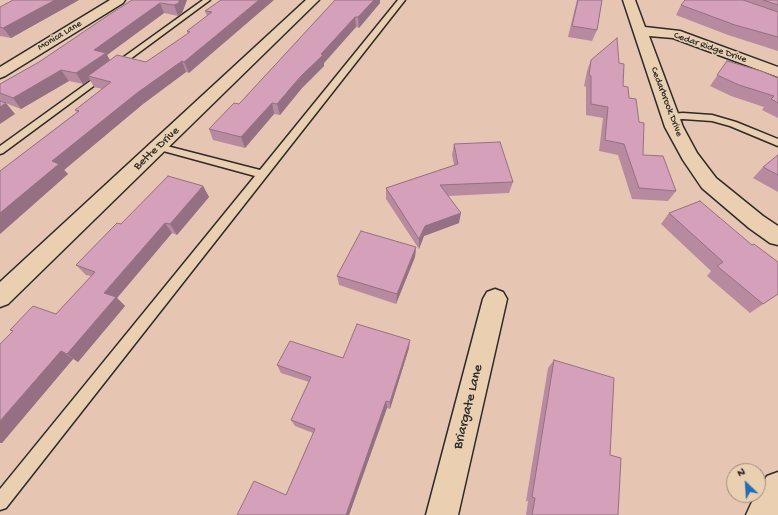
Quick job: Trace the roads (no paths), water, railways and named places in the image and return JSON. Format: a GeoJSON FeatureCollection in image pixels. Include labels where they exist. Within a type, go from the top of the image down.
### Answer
{"type":"FeatureCollection","features":[{"type":"Feature","properties":{"kind":"street","name":"Monica Lane"},"geometry":{"type":"LineString","coordinates":[[0,72],[119,0]]}},
{"type":"Feature","properties":{"kind":"street","name":"Bette Drive"},"geometry":{"type":"LineString","coordinates":[[0,297],[313,0]]}},
{"type":"Feature","properties":{"kind":"street","name":"Cedarbrook Drive"},"geometry":{"type":"LineString","coordinates":[[629,0],[670,117],[689,156],[709,183],[749,217],[778,237]]}},
{"type":"Feature","properties":{"kind":"street","name":"Cedar Ridge Drive"},"geometry":{"type":"LineString","coordinates":[[640,31],[675,34],[778,72]]}},
{"type":"Feature","properties":{"kind":"street","name":"Briargate Lane"},"geometry":{"type":"LineString","coordinates":[[442,515],[495,299]]}},
{"type":"Feature","properties":{"kind":"street"},"geometry":{"type":"LineString","coordinates":[[762,515],[778,487]]}},
{"type":"Feature","properties":{"kind":"lane"},"geometry":{"type":"LineString","coordinates":[[0,151],[207,0]]}},
{"type":"Feature","properties":{"kind":"lane"},"geometry":{"type":"LineString","coordinates":[[0,502],[402,0]]}},
{"type":"Feature","properties":{"kind":"lane"},"geometry":{"type":"LineString","coordinates":[[670,117],[683,116],[712,118],[733,124],[778,143]]}},
{"type":"Feature","properties":{"kind":"lane"},"geometry":{"type":"LineString","coordinates":[[159,146],[262,174]]}}]}
